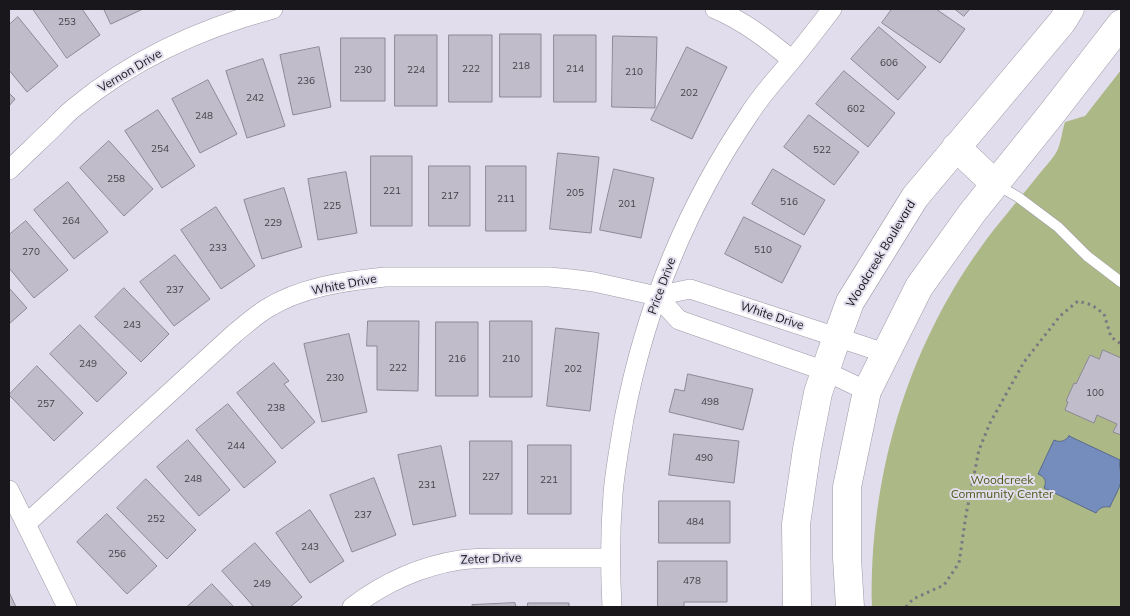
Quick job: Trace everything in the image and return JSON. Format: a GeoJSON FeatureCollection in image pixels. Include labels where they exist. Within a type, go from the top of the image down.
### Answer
{"type":"FeatureCollection","features":[{"type":"Feature","properties":{"kind":"street","name":"Vernon Drive"},"geometry":{"type":"LineString","coordinates":[[9,170],[74,107],[118,76],[175,43],[241,17],[273,9]]}},
{"type":"Feature","properties":{"kind":"street"},"geometry":{"type":"LineString","coordinates":[[715,9],[741,22],[792,60]]}},
{"type":"Feature","properties":{"kind":"street","name":"Price Drive"},"geometry":{"type":"LineString","coordinates":[[612,607],[613,493],[622,431],[635,369],[657,296],[682,233],[718,164],[750,112],[832,9]]}},
{"type":"Feature","properties":{"kind":"street","name":"Woodcreek Boulevard"},"geometry":{"type":"LineString","coordinates":[[797,607],[796,524],[807,448],[824,371],[850,302],[915,197],[1056,29],[1070,9]]}},
{"type":"Feature","properties":{"kind":"street"},"geometry":{"type":"LineString","coordinates":[[850,607],[847,558],[847,487],[867,391],[920,287],[972,213],[1121,24]]}},
{"type":"Feature","properties":{"kind":"street"},"geometry":{"type":"LineString","coordinates":[[956,147],[995,184]]}},
{"type":"Feature","properties":{"kind":"street","name":"White Drive"},"geometry":{"type":"LineString","coordinates":[[26,524],[235,333],[266,309],[301,294],[338,284],[385,277],[549,277],[594,282],[657,296],[690,289],[885,353]]}},
{"type":"Feature","properties":{"kind":"street"},"geometry":{"type":"LineString","coordinates":[[657,296],[679,320],[824,371],[867,391]]}},
{"type":"Feature","properties":{"kind":"street"},"geometry":{"type":"LineString","coordinates":[[9,490],[67,607]]}},
{"type":"Feature","properties":{"kind":"street","name":"Zeter Drive"},"geometry":{"type":"LineString","coordinates":[[352,607],[396,579],[449,562],[478,558],[611,558]]}},
{"type":"Feature","properties":{"kind":"lane"},"geometry":{"type":"LineString","coordinates":[[995,184],[1018,197],[1058,227],[1087,256],[1121,282]]}},
{"type":"Feature","properties":{"kind":"path"},"geometry":{"type":"LineString","coordinates":[[906,607],[913,599],[944,585],[959,563],[979,450],[990,423],[1024,362],[1060,316],[1078,301],[1092,305],[1104,314],[1111,337],[1121,344]]}},
{"type":"Feature","properties":{"kind":"green space","name":"Woodcreek Community Center"},"geometry":{"type":"Polygon","coordinates":[[[1121,70],[1121,607],[872,607],[877,511],[885,464],[897,418],[913,373],[932,329],[955,287],[981,247],[1057,151],[1065,122],[1085,116],[1121,70]]]}},
{"type":"Feature","properties":{"kind":"water"},"geometry":{"type":"Polygon","coordinates":[[[1069,436],[1120,460],[1120,483],[1110,507],[1102,508],[1096,513],[1044,488],[1045,480],[1038,474],[1054,440],[1063,441],[1069,436]]]}},
{"type":"Feature","properties":{"kind":"building"},"geometry":{"type":"Polygon","coordinates":[[[33,9],[82,9],[100,35],[67,58],[33,9]]]}},
{"type":"Feature","properties":{"kind":"building"},"geometry":{"type":"Polygon","coordinates":[[[104,9],[143,9],[111,24],[104,9]]]}},
{"type":"Feature","properties":{"kind":"building"},"geometry":{"type":"Polygon","coordinates":[[[892,9],[936,9],[965,29],[940,63],[882,23],[892,9]]]}},
{"type":"Feature","properties":{"kind":"building"},"geometry":{"type":"Polygon","coordinates":[[[955,9],[970,9],[964,16],[955,9]]]}},
{"type":"Feature","properties":{"kind":"building"},"geometry":{"type":"Polygon","coordinates":[[[18,17],[58,66],[27,92],[9,70],[9,25],[18,17]]]}},
{"type":"Feature","properties":{"kind":"building"},"geometry":{"type":"Polygon","coordinates":[[[879,27],[926,67],[898,100],[851,59],[879,27]]]}},
{"type":"Feature","properties":{"kind":"building"},"geometry":{"type":"Polygon","coordinates":[[[500,34],[541,34],[541,97],[500,97],[500,34]]]}},
{"type":"Feature","properties":{"kind":"building"},"geometry":{"type":"Polygon","coordinates":[[[395,35],[437,35],[437,106],[395,106],[395,35]]]}},
{"type":"Feature","properties":{"kind":"building"},"geometry":{"type":"Polygon","coordinates":[[[449,35],[492,35],[492,102],[449,102],[449,35]]]}},
{"type":"Feature","properties":{"kind":"building"},"geometry":{"type":"Polygon","coordinates":[[[554,35],[596,35],[596,102],[554,102],[554,35]]]}},
{"type":"Feature","properties":{"kind":"building"},"geometry":{"type":"Polygon","coordinates":[[[613,36],[657,37],[655,108],[612,107],[613,36]]]}},
{"type":"Feature","properties":{"kind":"building"},"geometry":{"type":"Polygon","coordinates":[[[341,38],[385,38],[385,101],[341,101],[341,38]]]}},
{"type":"Feature","properties":{"kind":"building"},"geometry":{"type":"Polygon","coordinates":[[[319,47],[331,107],[293,115],[280,55],[319,47]]]}},
{"type":"Feature","properties":{"kind":"building"},"geometry":{"type":"Polygon","coordinates":[[[687,47],[727,67],[692,139],[651,120],[687,47]]]}},
{"type":"Feature","properties":{"kind":"building"},"geometry":{"type":"Polygon","coordinates":[[[263,59],[285,126],[247,138],[226,71],[263,59]]]}},
{"type":"Feature","properties":{"kind":"building"},"geometry":{"type":"Polygon","coordinates":[[[844,71],[895,113],[868,147],[816,104],[844,71]]]}},
{"type":"Feature","properties":{"kind":"building"},"geometry":{"type":"Polygon","coordinates":[[[208,80],[237,134],[200,153],[172,99],[208,80]]]}},
{"type":"Feature","properties":{"kind":"building"},"geometry":{"type":"Polygon","coordinates":[[[9,93],[15,99],[9,106],[9,93]]]}},
{"type":"Feature","properties":{"kind":"building"},"geometry":{"type":"Polygon","coordinates":[[[158,110],[195,166],[162,188],[125,131],[158,110]]]}},
{"type":"Feature","properties":{"kind":"building"},"geometry":{"type":"Polygon","coordinates":[[[809,115],[859,152],[834,185],[784,147],[809,115]]]}},
{"type":"Feature","properties":{"kind":"building"},"geometry":{"type":"Polygon","coordinates":[[[109,141],[153,189],[124,216],[80,168],[109,141]]]}},
{"type":"Feature","properties":{"kind":"building"},"geometry":{"type":"Polygon","coordinates":[[[558,153],[599,157],[591,233],[550,229],[558,153]]]}},
{"type":"Feature","properties":{"kind":"building"},"geometry":{"type":"Polygon","coordinates":[[[371,156],[412,156],[412,226],[371,226],[371,156]]]}},
{"type":"Feature","properties":{"kind":"building"},"geometry":{"type":"Polygon","coordinates":[[[429,166],[470,166],[470,226],[429,226],[429,166]]]}},
{"type":"Feature","properties":{"kind":"building"},"geometry":{"type":"Polygon","coordinates":[[[486,166],[526,166],[526,231],[486,231],[486,166]]]}},
{"type":"Feature","properties":{"kind":"building"},"geometry":{"type":"Polygon","coordinates":[[[614,169],[654,178],[641,238],[600,230],[614,169]]]}},
{"type":"Feature","properties":{"kind":"building"},"geometry":{"type":"Polygon","coordinates":[[[773,169],[825,200],[804,235],[752,204],[773,169]]]}},
{"type":"Feature","properties":{"kind":"building"},"geometry":{"type":"Polygon","coordinates":[[[346,172],[357,233],[318,240],[308,179],[346,172]]]}},
{"type":"Feature","properties":{"kind":"building"},"geometry":{"type":"Polygon","coordinates":[[[68,182],[108,232],[74,259],[34,210],[68,182]]]}},
{"type":"Feature","properties":{"kind":"building"},"geometry":{"type":"Polygon","coordinates":[[[284,188],[302,247],[262,259],[244,200],[284,188]]]}},
{"type":"Feature","properties":{"kind":"building"},"geometry":{"type":"Polygon","coordinates":[[[216,207],[255,266],[221,289],[181,230],[216,207]]]}},
{"type":"Feature","properties":{"kind":"building"},"geometry":{"type":"Polygon","coordinates":[[[744,217],[801,246],[782,283],[725,254],[744,217]]]}},
{"type":"Feature","properties":{"kind":"building"},"geometry":{"type":"Polygon","coordinates":[[[26,221],[68,270],[34,298],[9,268],[9,235],[26,221]]]}},
{"type":"Feature","properties":{"kind":"building"},"geometry":{"type":"Polygon","coordinates":[[[175,255],[210,299],[174,326],[140,282],[175,255]]]}},
{"type":"Feature","properties":{"kind":"building"},"geometry":{"type":"Polygon","coordinates":[[[9,288],[27,308],[9,324],[9,288]]]}},
{"type":"Feature","properties":{"kind":"building"},"geometry":{"type":"Polygon","coordinates":[[[124,288],[169,334],[141,362],[95,317],[124,288]]]}},
{"type":"Feature","properties":{"kind":"building"},"geometry":{"type":"Polygon","coordinates":[[[368,321],[419,321],[418,391],[377,390],[377,346],[367,346],[368,321]]]}},
{"type":"Feature","properties":{"kind":"building"},"geometry":{"type":"Polygon","coordinates":[[[490,321],[532,321],[532,397],[490,397],[490,321]]]}},
{"type":"Feature","properties":{"kind":"building"},"geometry":{"type":"Polygon","coordinates":[[[436,322],[478,322],[478,396],[436,396],[436,322]]]}},
{"type":"Feature","properties":{"kind":"building"},"geometry":{"type":"Polygon","coordinates":[[[80,325],[127,373],[97,402],[50,354],[80,325]]]}},
{"type":"Feature","properties":{"kind":"building"},"geometry":{"type":"Polygon","coordinates":[[[556,328],[599,333],[590,411],[547,406],[556,328]]]}},
{"type":"Feature","properties":{"kind":"building"},"geometry":{"type":"Polygon","coordinates":[[[349,334],[367,412],[322,422],[304,344],[349,334]]]}},
{"type":"Feature","properties":{"kind":"building"},"geometry":{"type":"Polygon","coordinates":[[[1103,350],[1121,358],[1121,435],[1113,432],[1117,424],[1097,415],[1094,423],[1065,410],[1068,402],[1066,401],[1074,383],[1076,384],[1090,355],[1099,359],[1103,350]]]}},
{"type":"Feature","properties":{"kind":"building"},"geometry":{"type":"Polygon","coordinates":[[[274,363],[289,381],[284,384],[315,422],[282,449],[237,393],[274,363]]]}},
{"type":"Feature","properties":{"kind":"building"},"geometry":{"type":"Polygon","coordinates":[[[37,366],[83,413],[54,441],[9,395],[37,366]]]}},
{"type":"Feature","properties":{"kind":"building"},"geometry":{"type":"Polygon","coordinates":[[[688,374],[753,389],[743,430],[669,412],[675,389],[684,391],[688,374]]]}},
{"type":"Feature","properties":{"kind":"building"},"geometry":{"type":"Polygon","coordinates":[[[228,404],[276,462],[244,488],[196,430],[228,404]]]}},
{"type":"Feature","properties":{"kind":"building"},"geometry":{"type":"Polygon","coordinates":[[[674,434],[739,441],[734,483],[669,475],[674,434]]]}},
{"type":"Feature","properties":{"kind":"building"},"geometry":{"type":"Polygon","coordinates":[[[188,440],[230,490],[199,516],[157,467],[188,440]]]}},
{"type":"Feature","properties":{"kind":"building"},"geometry":{"type":"Polygon","coordinates":[[[470,441],[512,441],[512,514],[470,514],[470,441]]]}},
{"type":"Feature","properties":{"kind":"building"},"geometry":{"type":"Polygon","coordinates":[[[528,445],[571,445],[571,514],[528,514],[528,445]]]}},
{"type":"Feature","properties":{"kind":"building"},"geometry":{"type":"Polygon","coordinates":[[[441,446],[456,516],[413,525],[398,455],[441,446]]]}},
{"type":"Feature","properties":{"kind":"building"},"geometry":{"type":"Polygon","coordinates":[[[374,478],[396,535],[352,552],[330,495],[374,478]]]}},
{"type":"Feature","properties":{"kind":"building"},"geometry":{"type":"Polygon","coordinates":[[[146,479],[196,530],[167,559],[117,508],[146,479]]]}},
{"type":"Feature","properties":{"kind":"building"},"geometry":{"type":"Polygon","coordinates":[[[659,501],[730,501],[730,543],[659,543],[659,501]]]}},
{"type":"Feature","properties":{"kind":"building"},"geometry":{"type":"Polygon","coordinates":[[[310,510],[344,561],[310,583],[276,533],[310,510]]]}},
{"type":"Feature","properties":{"kind":"building"},"geometry":{"type":"Polygon","coordinates":[[[107,514],[157,566],[127,594],[77,542],[107,514]]]}},
{"type":"Feature","properties":{"kind":"building"},"geometry":{"type":"Polygon","coordinates":[[[255,543],[302,597],[290,607],[254,607],[222,571],[255,543]]]}},
{"type":"Feature","properties":{"kind":"building"},"geometry":{"type":"Polygon","coordinates":[[[658,561],[727,561],[727,602],[684,602],[684,607],[658,607],[658,561]]]}},
{"type":"Feature","properties":{"kind":"building"},"geometry":{"type":"Polygon","coordinates":[[[212,584],[234,607],[187,607],[212,584]]]}},
{"type":"Feature","properties":{"kind":"building"},"geometry":{"type":"Polygon","coordinates":[[[9,592],[16,607],[9,607],[9,592]]]}},
{"type":"Feature","properties":{"kind":"building"},"geometry":{"type":"Polygon","coordinates":[[[515,603],[516,607],[472,607],[472,605],[515,603]]]}},
{"type":"Feature","properties":{"kind":"building"},"geometry":{"type":"Polygon","coordinates":[[[528,603],[569,603],[569,607],[528,607],[528,603]]]}}]}
